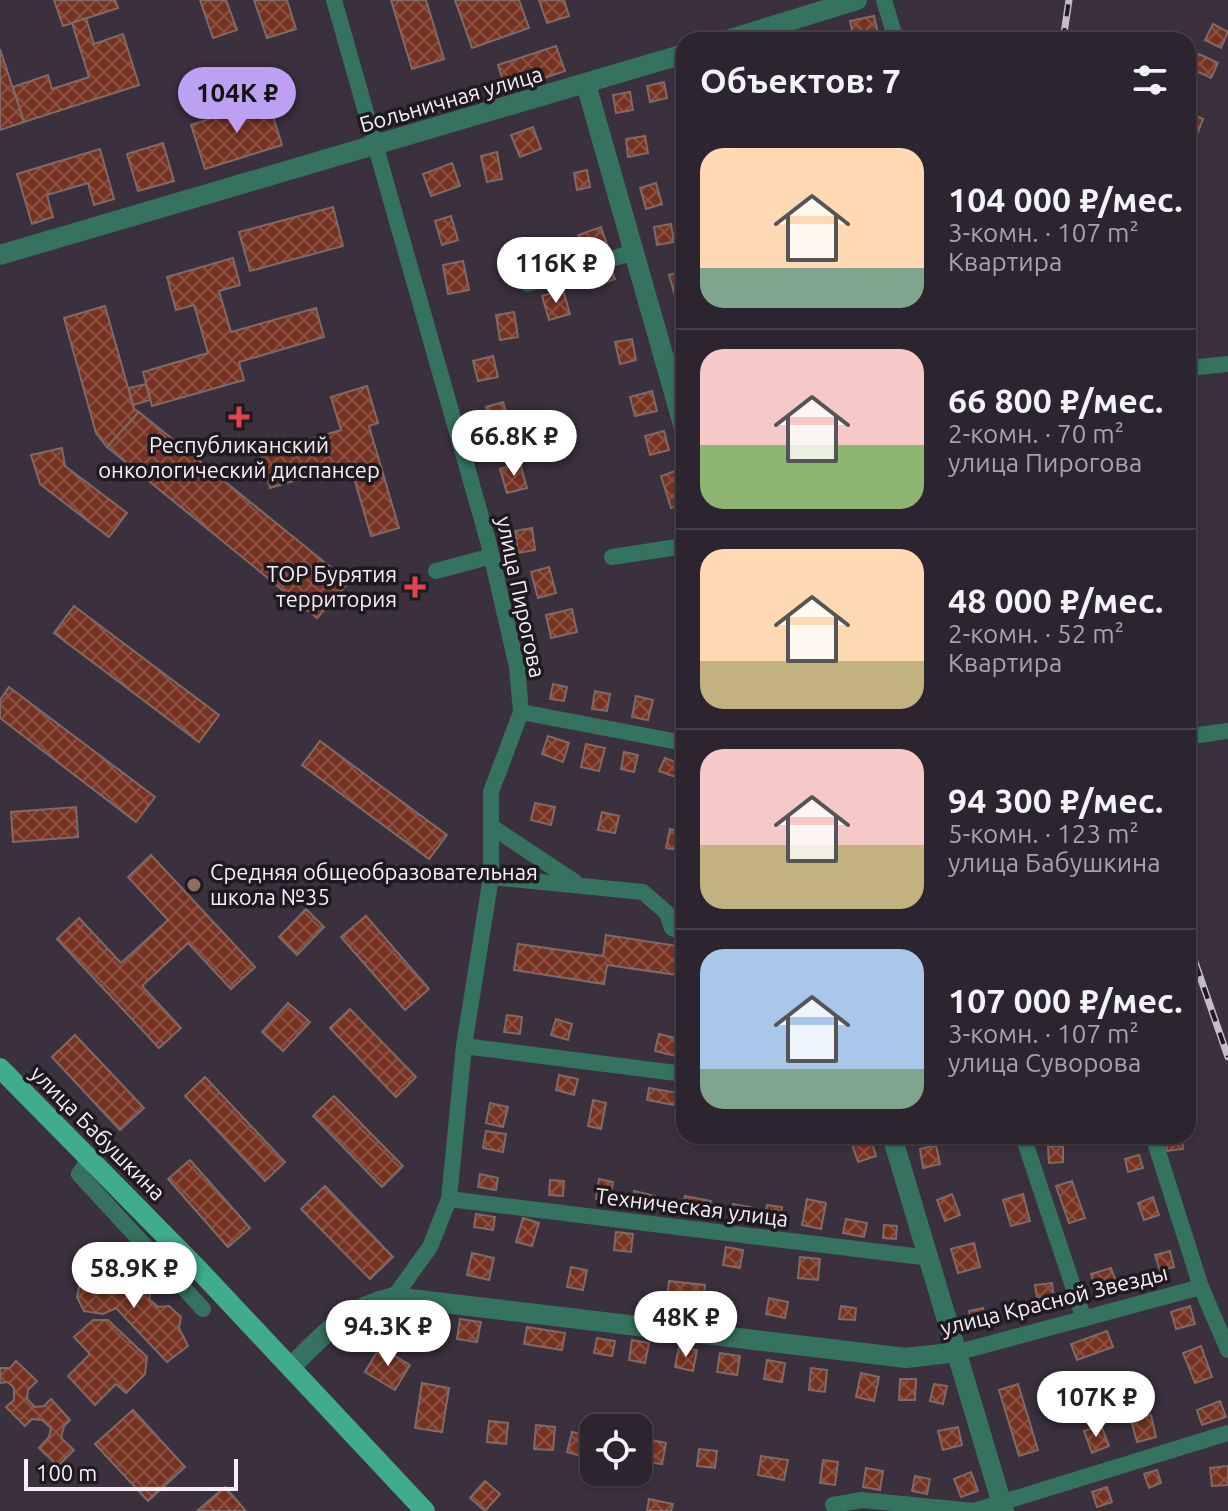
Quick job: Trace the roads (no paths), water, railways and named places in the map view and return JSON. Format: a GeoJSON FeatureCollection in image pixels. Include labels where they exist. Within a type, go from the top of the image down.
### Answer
{"type":"FeatureCollection","features":[{"type":"Feature","properties":{"kind":"main road","name":"улица Бабушкина"},"geometry":{"type":"LineString","coordinates":[[0,1068],[291,1367],[425,1511]]}},
{"type":"Feature","properties":{"kind":"street","name":"улица Пирогова"},"geometry":{"type":"LineString","coordinates":[[334,0],[492,556],[517,667],[521,712],[491,792],[491,877],[464,1046],[449,1199],[430,1247],[394,1297]]}},
{"type":"Feature","properties":{"kind":"street"},"geometry":{"type":"LineString","coordinates":[[754,32],[857,0]]}},
{"type":"Feature","properties":{"kind":"street"},"geometry":{"type":"LineString","coordinates":[[884,0],[894,32]]}},
{"type":"Feature","properties":{"kind":"street","name":"Больничная улица"},"geometry":{"type":"LineString","coordinates":[[0,255],[676,56]]}},
{"type":"Feature","properties":{"kind":"street"},"geometry":{"type":"LineString","coordinates":[[586,84],[676,400]]}},
{"type":"Feature","properties":{"kind":"street"},"geometry":{"type":"LineString","coordinates":[[527,284],[634,252]]}},
{"type":"Feature","properties":{"kind":"street"},"geometry":{"type":"LineString","coordinates":[[1196,367],[1228,364]]}},
{"type":"Feature","properties":{"kind":"street"},"geometry":{"type":"LineString","coordinates":[[612,557],[676,547]]}},
{"type":"Feature","properties":{"kind":"street"},"geometry":{"type":"LineString","coordinates":[[436,571],[492,556]]}},
{"type":"Feature","properties":{"kind":"street"},"geometry":{"type":"LineString","coordinates":[[521,712],[676,741]]}},
{"type":"Feature","properties":{"kind":"street"},"geometry":{"type":"LineString","coordinates":[[1199,735],[1228,731]]}},
{"type":"Feature","properties":{"kind":"street"},"geometry":{"type":"LineString","coordinates":[[492,827],[576,883]]}},
{"type":"Feature","properties":{"kind":"street"},"geometry":{"type":"LineString","coordinates":[[491,877],[643,892],[667,913],[672,928],[676,930]]}},
{"type":"Feature","properties":{"kind":"street"},"geometry":{"type":"LineString","coordinates":[[464,1046],[676,1073]]}},
{"type":"Feature","properties":{"kind":"street"},"geometry":{"type":"LineString","coordinates":[[894,1144],[1003,1506]]}},
{"type":"Feature","properties":{"kind":"street"},"geometry":{"type":"LineString","coordinates":[[1026,1144],[1084,1319]]}},
{"type":"Feature","properties":{"kind":"street"},"geometry":{"type":"LineString","coordinates":[[1156,1144],[1201,1287],[1228,1350]]}},
{"type":"Feature","properties":{"kind":"street"},"geometry":{"type":"LineString","coordinates":[[90,1158],[79,1174],[203,1309]]}},
{"type":"Feature","properties":{"kind":"street","name":"Техническая улица"},"geometry":{"type":"LineString","coordinates":[[449,1199],[930,1258]]}},
{"type":"Feature","properties":{"kind":"street","name":"улица Красной Звезды"},"geometry":{"type":"LineString","coordinates":[[394,1297],[906,1358],[959,1352],[1201,1287]]}},
{"type":"Feature","properties":{"kind":"street"},"geometry":{"type":"LineString","coordinates":[[291,1367],[334,1323],[361,1305],[394,1297]]}},
{"type":"Feature","properties":{"kind":"street"},"geometry":{"type":"LineString","coordinates":[[833,1505],[862,1500],[974,1511],[1003,1506],[1228,1433]]}},
{"type":"Feature","properties":{"kind":"railway"},"geometry":{"type":"LineString","coordinates":[[1064,32],[1069,0]]}},
{"type":"Feature","properties":{"kind":"railway"},"geometry":{"type":"LineString","coordinates":[[1196,965],[1228,1057]]}},
{"type":"Feature","properties":{"kind":"place","name":"Республиканский онкологический диспансер"},"geometry":{"type":"Point","coordinates":[239,417]}},
{"type":"Feature","properties":{"kind":"place","name":"ТОР Бурятия территория"},"geometry":{"type":"Point","coordinates":[415,587]}},
{"type":"Feature","properties":{"kind":"place","name":"Средняя общеобразовательная школа №35"},"geometry":{"type":"Point","coordinates":[194,885]}}]}
